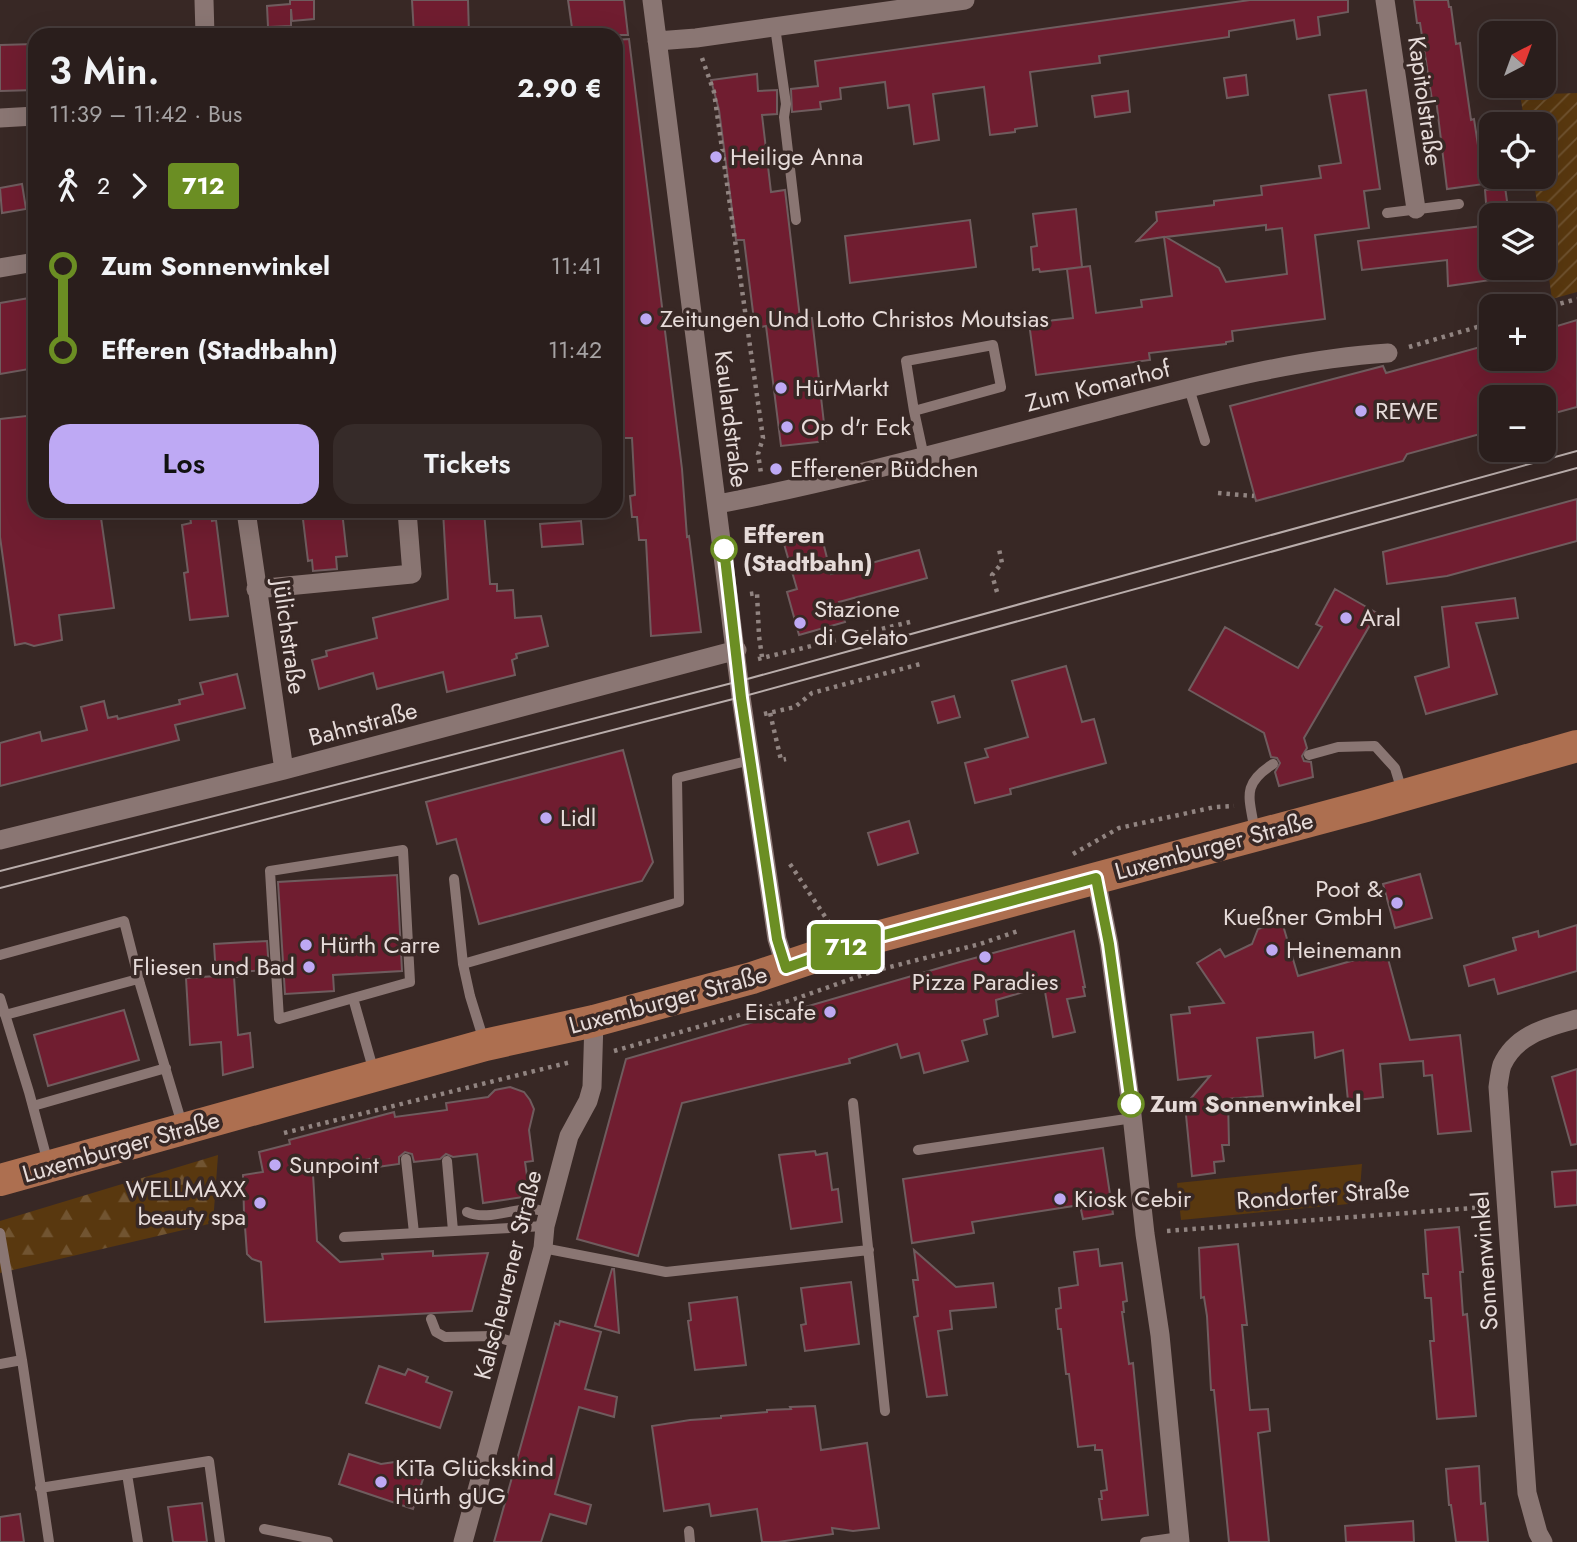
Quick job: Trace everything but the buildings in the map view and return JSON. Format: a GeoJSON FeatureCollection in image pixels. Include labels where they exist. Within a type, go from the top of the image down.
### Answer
{"type":"FeatureCollection","features":[{"type":"Feature","properties":{"kind":"main road","name":"Luxemburger Straße"},"geometry":{"type":"LineString","coordinates":[[0,1181],[485,1045],[594,1021],[786,968],[862,941],[1577,746]]}},
{"type":"Feature","properties":{"kind":"street"},"geometry":{"type":"LineString","coordinates":[[204,0],[205,28]]}},
{"type":"Feature","properties":{"kind":"street","name":"Kaulardstraße"},"geometry":{"type":"LineString","coordinates":[[652,0],[751,760],[777,939],[786,968]]}},
{"type":"Feature","properties":{"kind":"street"},"geometry":{"type":"LineString","coordinates":[[657,41],[696,38],[965,0]]}},
{"type":"Feature","properties":{"kind":"street","name":"Kapitolstraße"},"geometry":{"type":"LineString","coordinates":[[1385,0],[1416,209]]}},
{"type":"Feature","properties":{"kind":"street"},"geometry":{"type":"LineString","coordinates":[[0,118],[28,116]]}},
{"type":"Feature","properties":{"kind":"street"},"geometry":{"type":"LineString","coordinates":[[0,268],[28,263]]}},
{"type":"Feature","properties":{"kind":"street","name":"Zum Komarhof"},"geometry":{"type":"LineString","coordinates":[[718,504],[924,457],[1189,388],[1345,356],[1388,353]]}},
{"type":"Feature","properties":{"kind":"street","name":"Jülichstraße"},"geometry":{"type":"LineString","coordinates":[[248,518],[284,770]]}},
{"type":"Feature","properties":{"kind":"street"},"geometry":{"type":"LineString","coordinates":[[256,589],[412,574],[408,518]]}},
{"type":"Feature","properties":{"kind":"street","name":"Bahnstraße"},"geometry":{"type":"LineString","coordinates":[[0,841],[284,770],[737,650]]}},
{"type":"Feature","properties":{"kind":"street"},"geometry":{"type":"LineString","coordinates":[[1096,878],[1109,944],[1133,1118],[1145,1234],[1160,1335],[1180,1539]]}},
{"type":"Feature","properties":{"kind":"street","name":"Sonnenwinkel"},"geometry":{"type":"LineString","coordinates":[[1543,1542],[1527,1493],[1498,1087],[1502,1065],[1531,1032],[1577,1019]]}},
{"type":"Feature","properties":{"kind":"street","name":"Kalscheurener Straße"},"geometry":{"type":"LineString","coordinates":[[463,1542],[543,1248],[547,1219],[569,1136],[589,1101],[592,1087],[594,1021]]}},
{"type":"Feature","properties":{"kind":"lane"},"geometry":{"type":"LineString","coordinates":[[775,27],[786,104],[784,117],[796,220]]}},
{"type":"Feature","properties":{"kind":"lane"},"geometry":{"type":"LineString","coordinates":[[1387,213],[1459,204]]}},
{"type":"Feature","properties":{"kind":"lane"},"geometry":{"type":"LineString","coordinates":[[914,411],[1001,387],[993,345],[906,361],[914,411],[924,457]]}},
{"type":"Feature","properties":{"kind":"lane"},"geometry":{"type":"LineString","coordinates":[[1189,388],[1205,441]]}},
{"type":"Feature","properties":{"kind":"lane"},"geometry":{"type":"LineString","coordinates":[[1308,755],[1338,747],[1375,746],[1395,768],[1404,795]]}},
{"type":"Feature","properties":{"kind":"lane"},"geometry":{"type":"LineString","coordinates":[[463,964],[679,902],[677,778],[751,760]]}},
{"type":"Feature","properties":{"kind":"lane"},"geometry":{"type":"LineString","coordinates":[[1256,835],[1249,789],[1256,775],[1273,764]]}},
{"type":"Feature","properties":{"kind":"lane"},"geometry":{"type":"LineString","coordinates":[[403,850],[410,982],[353,998],[279,1019],[270,871],[403,850]]}},
{"type":"Feature","properties":{"kind":"lane"},"geometry":{"type":"LineString","coordinates":[[454,879],[463,964],[485,1045]]}},
{"type":"Feature","properties":{"kind":"lane"},"geometry":{"type":"LineString","coordinates":[[0,955],[124,922],[138,979],[184,1129]]}},
{"type":"Feature","properties":{"kind":"lane"},"geometry":{"type":"LineString","coordinates":[[5,1015],[138,979]]}},
{"type":"Feature","properties":{"kind":"lane"},"geometry":{"type":"LineString","coordinates":[[0,998],[49,1167]]}},
{"type":"Feature","properties":{"kind":"lane"},"geometry":{"type":"LineString","coordinates":[[353,998],[376,1075]]}},
{"type":"Feature","properties":{"kind":"lane"},"geometry":{"type":"LineString","coordinates":[[33,1106],[166,1068]]}},
{"type":"Feature","properties":{"kind":"lane"},"geometry":{"type":"LineString","coordinates":[[853,1103],[885,1411]]}},
{"type":"Feature","properties":{"kind":"lane"},"geometry":{"type":"LineString","coordinates":[[918,1150],[1133,1118]]}},
{"type":"Feature","properties":{"kind":"lane"},"geometry":{"type":"LineString","coordinates":[[406,1159],[414,1233]]}},
{"type":"Feature","properties":{"kind":"lane"},"geometry":{"type":"LineString","coordinates":[[447,1161],[453,1231]]}},
{"type":"Feature","properties":{"kind":"lane"},"geometry":{"type":"LineString","coordinates":[[467,1212],[483,1215],[532,1209],[547,1219]]}},
{"type":"Feature","properties":{"kind":"lane"},"geometry":{"type":"LineString","coordinates":[[344,1237],[453,1231],[547,1219]]}},
{"type":"Feature","properties":{"kind":"lane"},"geometry":{"type":"LineString","coordinates":[[0,1233],[49,1542]]}},
{"type":"Feature","properties":{"kind":"lane"},"geometry":{"type":"LineString","coordinates":[[543,1248],[666,1272],[869,1250]]}},
{"type":"Feature","properties":{"kind":"lane"},"geometry":{"type":"LineString","coordinates":[[431,1319],[436,1332],[445,1337],[493,1336],[517,1343]]}},
{"type":"Feature","properties":{"kind":"lane"},"geometry":{"type":"LineString","coordinates":[[0,1364],[22,1360]]}},
{"type":"Feature","properties":{"kind":"lane"},"geometry":{"type":"LineString","coordinates":[[40,1488],[209,1461],[220,1542]]}},
{"type":"Feature","properties":{"kind":"lane"},"geometry":{"type":"LineString","coordinates":[[128,1474],[138,1542]]}},
{"type":"Feature","properties":{"kind":"lane"},"geometry":{"type":"LineString","coordinates":[[264,1529],[328,1542]]}},
{"type":"Feature","properties":{"kind":"lane"},"geometry":{"type":"LineString","coordinates":[[690,1531],[690,1542]]}},
{"type":"Feature","properties":{"kind":"lane"},"geometry":{"type":"LineString","coordinates":[[1145,1542],[1180,1539]]}},
{"type":"Feature","properties":{"kind":"path"},"geometry":{"type":"LineString","coordinates":[[696,38],[716,106],[763,438],[758,454],[765,495]]}},
{"type":"Feature","properties":{"kind":"path"},"geometry":{"type":"LineString","coordinates":[[1556,305],[1577,299]]}},
{"type":"Feature","properties":{"kind":"path"},"geometry":{"type":"LineString","coordinates":[[1388,353],[1479,326]]}},
{"type":"Feature","properties":{"kind":"path"},"geometry":{"type":"LineString","coordinates":[[1218,493],[1254,496]]}},
{"type":"Feature","properties":{"kind":"path"},"geometry":{"type":"LineString","coordinates":[[997,592],[992,575],[1002,564],[999,549]]}},
{"type":"Feature","properties":{"kind":"path"},"geometry":{"type":"LineString","coordinates":[[757,593],[762,657],[914,621]]}},
{"type":"Feature","properties":{"kind":"path"},"geometry":{"type":"LineString","coordinates":[[786,759],[781,760],[770,713],[795,707],[812,693],[924,663]]}},
{"type":"Feature","properties":{"kind":"path"},"geometry":{"type":"LineString","coordinates":[[761,825],[808,888],[831,925]]}},
{"type":"Feature","properties":{"kind":"path"},"geometry":{"type":"LineString","coordinates":[[283,1133],[593,1057],[792,1000],[874,971],[980,944],[1029,928]]}},
{"type":"Feature","properties":{"kind":"path","name":"Rondorfer Straße"},"geometry":{"type":"LineString","coordinates":[[1145,1234],[1505,1205]]}},
{"type":"Feature","properties":{"kind":"green space"},"geometry":{"type":"Polygon","coordinates":[[[1577,93],[1577,292],[1556,298],[1556,294],[1551,294],[1549,280],[1556,280],[1556,203],[1537,203],[1535,189],[1556,189],[1556,112],[1523,112],[1521,98],[1556,98],[1556,94],[1577,93]]]}},
{"type":"Feature","properties":{"kind":"green space"},"geometry":{"type":"Polygon","coordinates":[[[218,1155],[213,1223],[0,1273],[0,1221],[218,1155]]]}},
{"type":"Feature","properties":{"kind":"green space"},"geometry":{"type":"Polygon","coordinates":[[[1362,1164],[1359,1203],[1181,1220],[1177,1183],[1362,1164]]]}},
{"type":"Feature","properties":{"kind":"tram line"},"geometry":{"type":"LineString","coordinates":[[0,871],[740,681],[1577,451]]}},
{"type":"Feature","properties":{"kind":"tram line"},"geometry":{"type":"LineString","coordinates":[[0,888],[741,697],[1577,468]]}},
{"type":"Feature","properties":{"kind":"bus line","name":"712"},"geometry":{"type":"LineString","coordinates":[[724,549],[741,698],[777,939],[786,968],[862,941],[1096,878],[1109,944],[1131,1104]]}},
{"type":"Feature","properties":{"kind":"place","name":"Heilige Anna"},"geometry":{"type":"Point","coordinates":[716,157]}},
{"type":"Feature","properties":{"kind":"place","name":"Zeitungen Und Lotto Christos Moutsias"},"geometry":{"type":"Point","coordinates":[646,319]}},
{"type":"Feature","properties":{"kind":"place","name":"HürMarkt"},"geometry":{"type":"Point","coordinates":[781,388]}},
{"type":"Feature","properties":{"kind":"place","name":"REWE"},"geometry":{"type":"Point","coordinates":[1361,411]}},
{"type":"Feature","properties":{"kind":"place","name":"Op d'r Eck"},"geometry":{"type":"Point","coordinates":[787,427]}},
{"type":"Feature","properties":{"kind":"place","name":"Efferener Büdchen"},"geometry":{"type":"Point","coordinates":[776,469]}},
{"type":"Feature","properties":{"kind":"place","name":"Efferen (Stadtbahn)"},"geometry":{"type":"Point","coordinates":[724,549]}},
{"type":"Feature","properties":{"kind":"place","name":"Aral"},"geometry":{"type":"Point","coordinates":[1346,618]}},
{"type":"Feature","properties":{"kind":"place","name":"Stazione di Gelato"},"geometry":{"type":"Point","coordinates":[800,623]}},
{"type":"Feature","properties":{"kind":"place","name":"Lidl"},"geometry":{"type":"Point","coordinates":[546,818]}},
{"type":"Feature","properties":{"kind":"place","name":"Poot & Kueßner GmbH"},"geometry":{"type":"Point","coordinates":[1397,903]}},
{"type":"Feature","properties":{"kind":"place","name":"Hürth Carre"},"geometry":{"type":"Point","coordinates":[306,945]}},
{"type":"Feature","properties":{"kind":"place","name":"Heinemann"},"geometry":{"type":"Point","coordinates":[1272,950]}},
{"type":"Feature","properties":{"kind":"place","name":"Pizza Paradies"},"geometry":{"type":"Point","coordinates":[985,957]}},
{"type":"Feature","properties":{"kind":"place","name":"Fliesen und Bad"},"geometry":{"type":"Point","coordinates":[309,967]}},
{"type":"Feature","properties":{"kind":"place","name":"Eiscafe"},"geometry":{"type":"Point","coordinates":[830,1012]}},
{"type":"Feature","properties":{"kind":"place","name":"Zum Sonnenwinkel"},"geometry":{"type":"Point","coordinates":[1131,1104]}},
{"type":"Feature","properties":{"kind":"place","name":"Sunpoint"},"geometry":{"type":"Point","coordinates":[275,1165]}},
{"type":"Feature","properties":{"kind":"place","name":"Kiosk Cebir"},"geometry":{"type":"Point","coordinates":[1060,1199]}},
{"type":"Feature","properties":{"kind":"place","name":"WELLMAXX beauty spa"},"geometry":{"type":"Point","coordinates":[260,1203]}},
{"type":"Feature","properties":{"kind":"place","name":"KiTa Glückskind Hürth gUG"},"geometry":{"type":"Point","coordinates":[381,1482]}}]}
